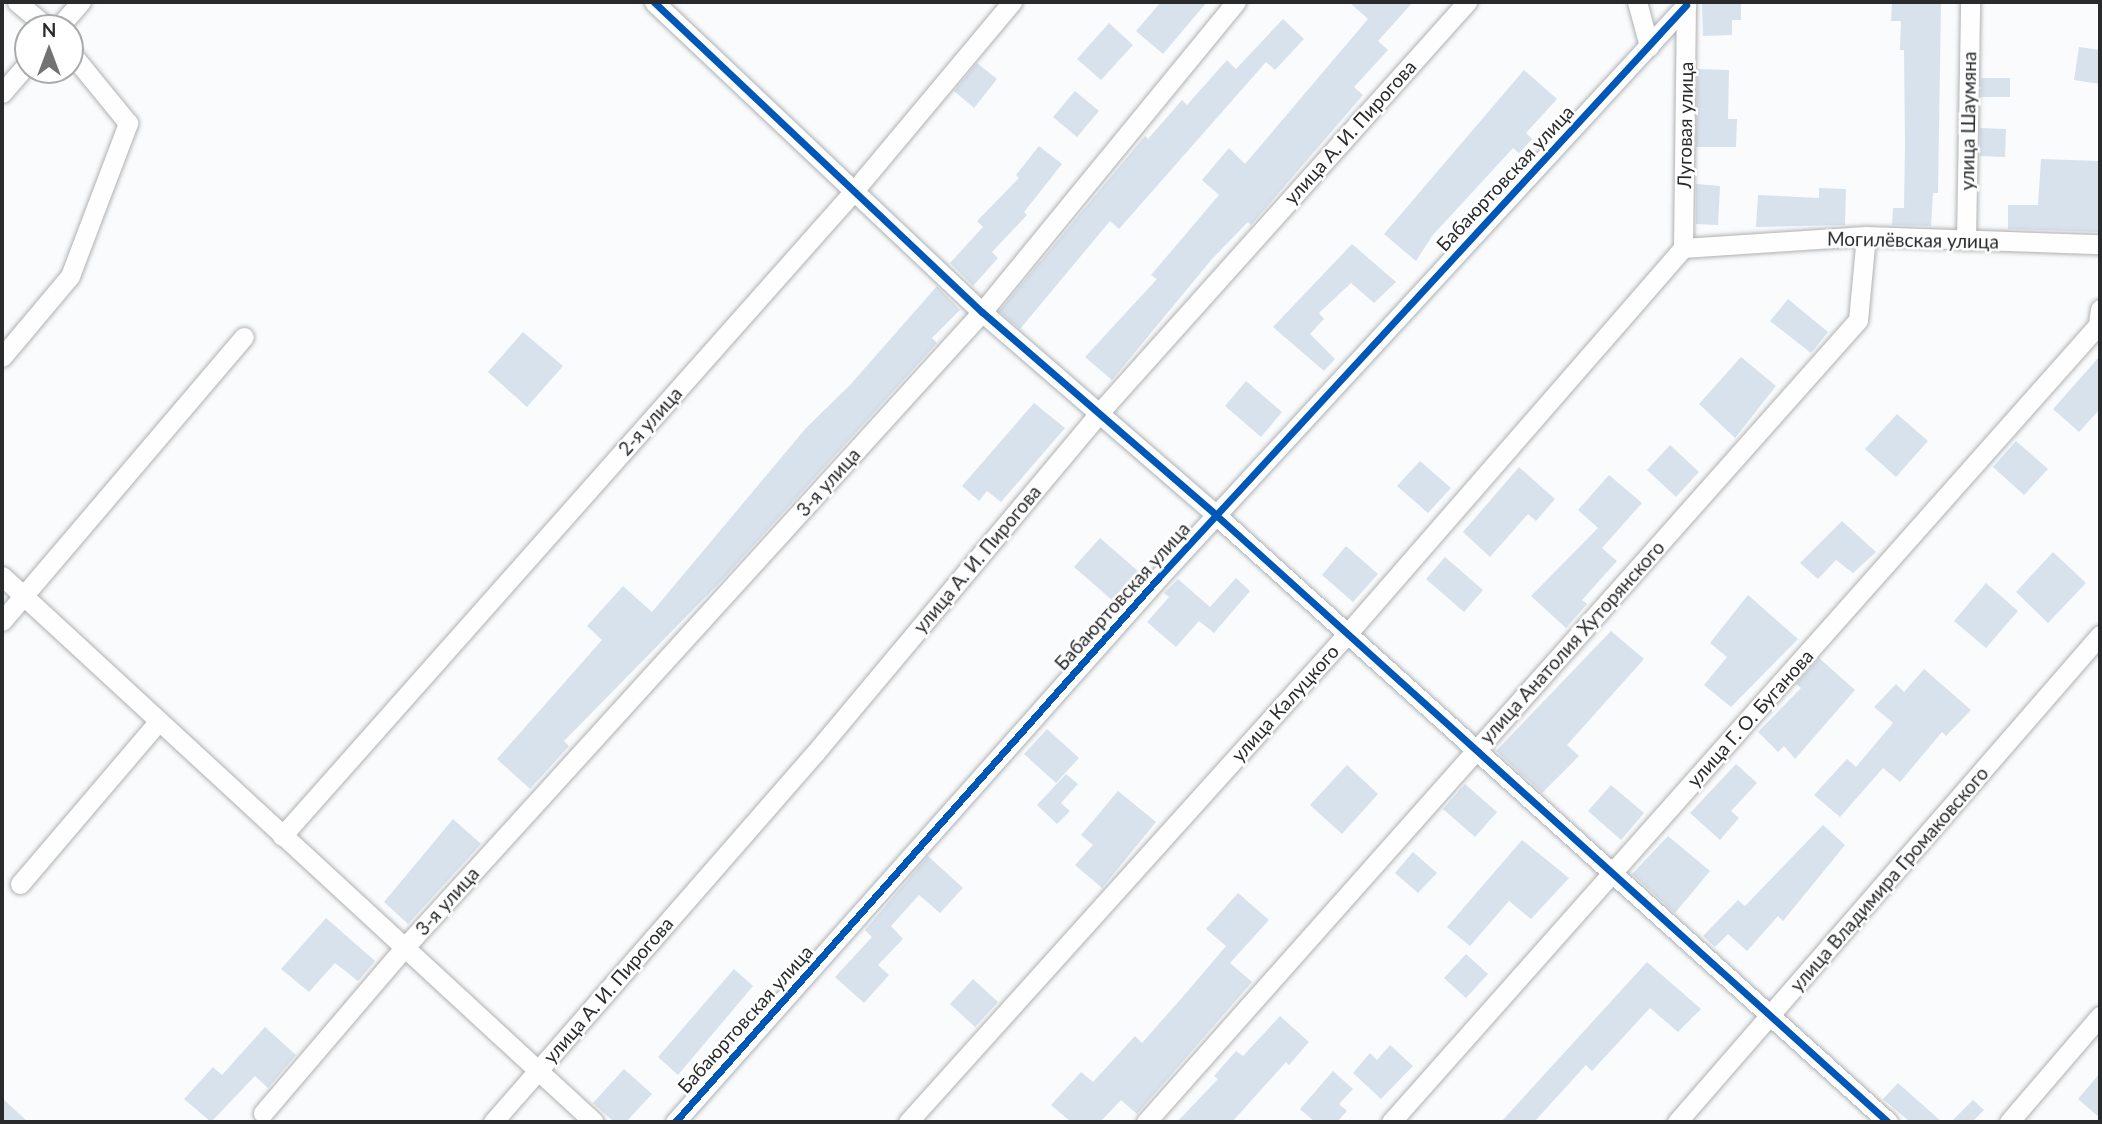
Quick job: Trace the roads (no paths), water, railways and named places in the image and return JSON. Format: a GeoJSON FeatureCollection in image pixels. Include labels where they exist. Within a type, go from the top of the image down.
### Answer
{"type":"FeatureCollection","features":[{"type":"Feature","properties":{"kind":"street"},"geometry":{"type":"LineString","coordinates":[[17,2],[31,14]]}},
{"type":"Feature","properties":{"kind":"street"},"geometry":{"type":"LineString","coordinates":[[654,2],[982,312],[1348,633],[1611,874],[1888,1122]]}},
{"type":"Feature","properties":{"kind":"street","name":"2-я улица"},"geometry":{"type":"LineString","coordinates":[[282,836],[853,192],[1012,2]]}},
{"type":"Feature","properties":{"kind":"street","name":"3-я улица"},"geometry":{"type":"LineString","coordinates":[[263,1114],[404,948],[982,312],[1236,2]]}},
{"type":"Feature","properties":{"kind":"street","name":"улица А. И. Пирогова"},"geometry":{"type":"LineString","coordinates":[[493,1122],[815,753],[1099,413],[1467,2]]}},
{"type":"Feature","properties":{"kind":"street"},"geometry":{"type":"LineString","coordinates":[[1637,2],[1649,46]]}},
{"type":"Feature","properties":{"kind":"street","name":"улица Шаумяна"},"geometry":{"type":"LineString","coordinates":[[1966,240],[1970,2]]}},
{"type":"Feature","properties":{"kind":"street","name":"Бабаюртовская улица"},"geometry":{"type":"LineString","coordinates":[[675,1122],[1216,515],[1686,3]]}},
{"type":"Feature","properties":{"kind":"street","name":"Луговая улица"},"geometry":{"type":"LineString","coordinates":[[1683,248],[1686,3]]}},
{"type":"Feature","properties":{"kind":"street"},"geometry":{"type":"LineString","coordinates":[[2,357],[70,276],[128,123],[84,69]]}},
{"type":"Feature","properties":{"kind":"street"},"geometry":{"type":"LineString","coordinates":[[2,93],[14,79]]}},
{"type":"Feature","properties":{"kind":"street","name":"Могилёвская улица"},"geometry":{"type":"LineString","coordinates":[[1683,248],[1866,236],[2100,244]]}},
{"type":"Feature","properties":{"kind":"street","name":"улица Анатолия Хуторянского"},"geometry":{"type":"LineString","coordinates":[[1146,1122],[1858,320],[1866,236]]}},
{"type":"Feature","properties":{"kind":"street","name":"улица Калуцкого"},"geometry":{"type":"LineString","coordinates":[[908,1122],[1348,633],[1683,248]]}},
{"type":"Feature","properties":{"kind":"street","name":"улица Г. О. Буганова"},"geometry":{"type":"LineString","coordinates":[[1391,1122],[2098,325],[2100,309]]}},
{"type":"Feature","properties":{"kind":"street"},"geometry":{"type":"LineString","coordinates":[[2,621],[244,337]]}},
{"type":"Feature","properties":{"kind":"street"},"geometry":{"type":"LineString","coordinates":[[2,576],[594,1122]]}},
{"type":"Feature","properties":{"kind":"street","name":"улица Владимира Громаковского"},"geometry":{"type":"LineString","coordinates":[[1677,1122],[1771,1017],[2100,635]]}},
{"type":"Feature","properties":{"kind":"street"},"geometry":{"type":"LineString","coordinates":[[20,884],[158,722]]}},
{"type":"Feature","properties":{"kind":"street"},"geometry":{"type":"LineString","coordinates":[[2009,1122],[2100,1016]]}}]}
